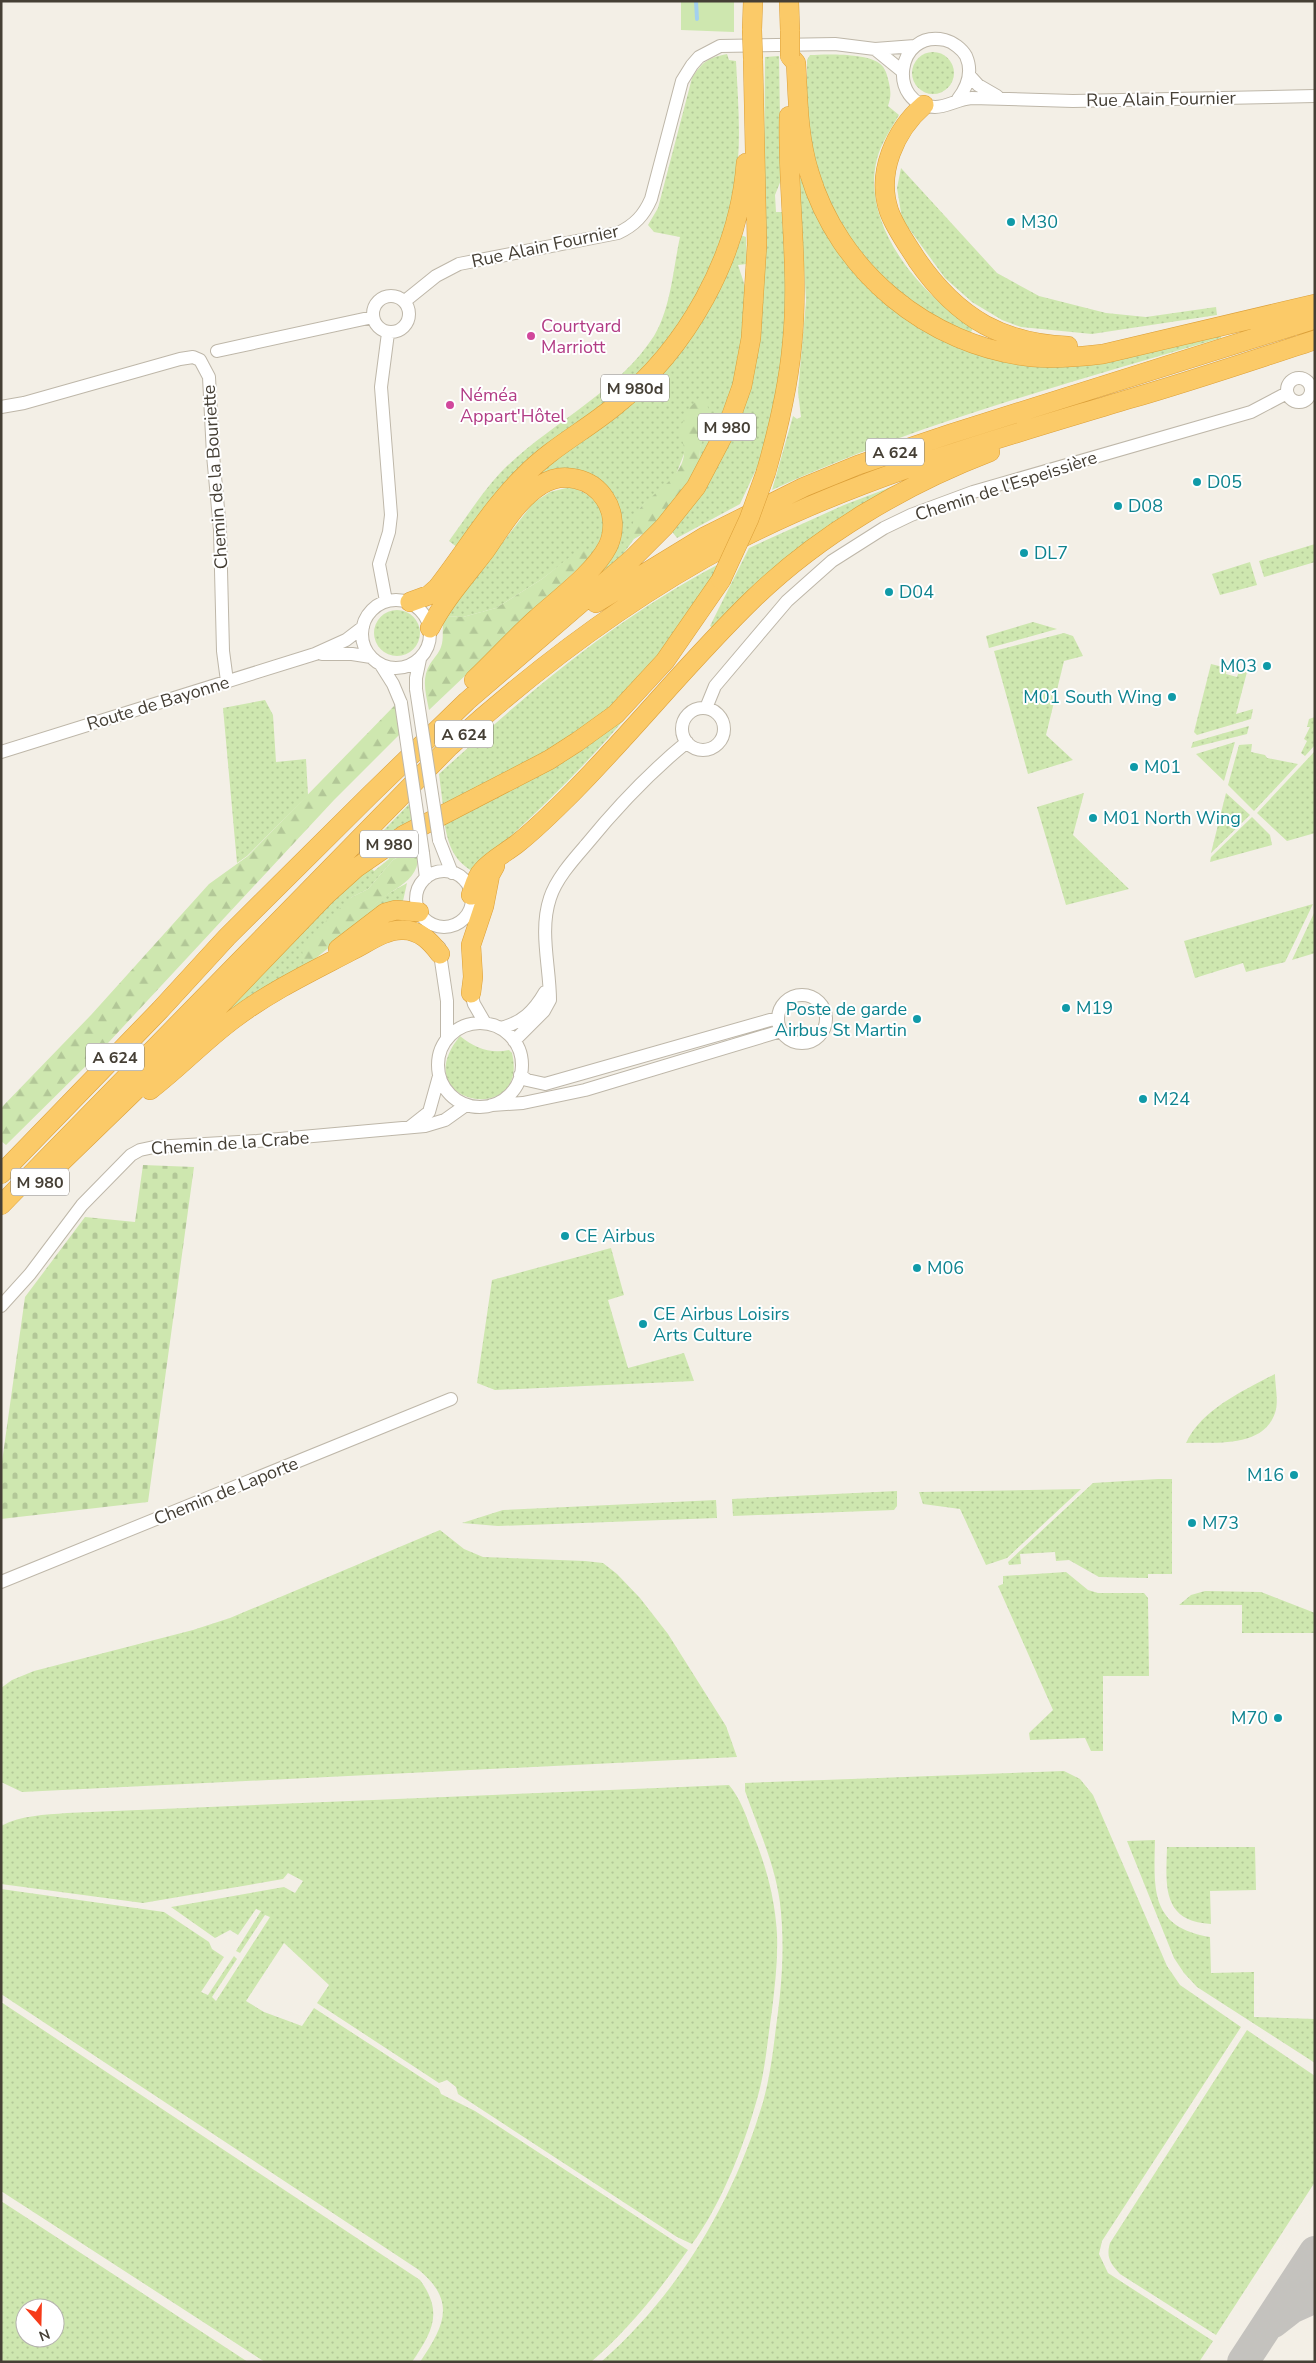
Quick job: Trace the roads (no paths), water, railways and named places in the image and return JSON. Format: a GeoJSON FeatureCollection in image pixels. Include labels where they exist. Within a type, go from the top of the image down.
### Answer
{"type":"FeatureCollection","features":[{"type":"Feature","properties":{"kind":"highway","name":"M 980"},"geometry":{"type":"LineString","coordinates":[[510,664],[632,559],[664,527],[696,487],[727,428],[747,365],[754,312],[757,245],[753,106],[753,1]]}},
{"type":"Feature","properties":{"kind":"highway","name":"M 980"},"geometry":{"type":"LineString","coordinates":[[616,746],[682,651],[721,580],[749,518],[766,472],[786,395],[792,344],[794,293],[788,142],[789,1]]}},
{"type":"Feature","properties":{"kind":"highway","name":"M 980"},"geometry":{"type":"LineString","coordinates":[[790,56],[796,63],[803,152],[825,214],[845,247],[859,265],[892,298],[921,319],[978,345],[1013,354],[1053,358],[1103,354],[1202,331]]}},
{"type":"Feature","properties":{"kind":"highway"},"geometry":{"type":"LineString","coordinates":[[924,105],[902,131],[892,151],[886,170],[885,194],[889,211],[900,234],[930,277],[952,302],[984,325],[1034,343],[1081,346],[1202,331],[1315,304]]}},
{"type":"Feature","properties":{"kind":"highway","name":"M 980d"},"geometry":{"type":"LineString","coordinates":[[410,602],[429,595],[437,588],[524,475],[553,450],[616,405],[640,384],[678,341],[707,294],[727,246],[741,195],[745,166],[747,116],[753,106]]}},
{"type":"Feature","properties":{"kind":"highway","name":"A 624"},"geometry":{"type":"LineString","coordinates":[[1,1174],[160,1010],[227,937],[467,701],[510,664],[595,604],[663,560],[721,528],[804,487],[858,465],[924,442],[1315,319]]}},
{"type":"Feature","properties":{"kind":"highway","name":"A 624"},"geometry":{"type":"LineString","coordinates":[[1,1205],[436,760],[529,677],[601,623],[708,556],[814,504],[956,451],[1130,399],[1315,340]]}},
{"type":"Feature","properties":{"kind":"highway"},"geometry":{"type":"LineString","coordinates":[[471,895],[482,871],[554,811],[698,655],[754,598],[782,573],[855,520],[939,474],[1130,399]]}},
{"type":"Feature","properties":{"kind":"highway"},"geometry":{"type":"LineString","coordinates":[[371,794],[466,688],[599,559],[608,547],[613,526],[609,506],[602,494],[586,482],[572,478],[552,480],[536,488],[518,507],[443,606],[430,628]]}},
{"type":"Feature","properties":{"kind":"highway","name":"M 980"},"geometry":{"type":"LineString","coordinates":[[1,1218],[176,1051],[326,894],[356,868],[404,835],[549,760],[597,729],[616,714],[665,661],[721,580]]}},
{"type":"Feature","properties":{"kind":"highway"},"geometry":{"type":"LineString","coordinates":[[471,993],[474,977],[471,945],[484,906],[490,875],[502,856]]}},
{"type":"Feature","properties":{"kind":"highway"},"geometry":{"type":"LineString","coordinates":[[78,1146],[173,1072],[228,1023],[304,974],[385,913],[396,910],[424,918]]}},
{"type":"Feature","properties":{"kind":"highway"},"geometry":{"type":"LineString","coordinates":[[304,974],[386,934],[399,930],[411,931],[423,936],[440,954]]}},
{"type":"Feature","properties":{"kind":"street","name":"Rue Alain Fournier"},"geometry":{"type":"LineString","coordinates":[[405,302],[436,276],[459,264],[618,233],[637,222],[646,212],[652,199],[682,81],[692,65],[710,50],[734,44],[835,44],[876,49],[916,46],[933,39],[949,41],[966,56],[969,75],[978,85],[989,92],[1007,99]]}},
{"type":"Feature","properties":{"kind":"street"},"geometry":{"type":"LineString","coordinates":[[916,46],[905,58],[902,71],[903,82],[910,95],[924,105]]}},
{"type":"Feature","properties":{"kind":"street"},"geometry":{"type":"LineString","coordinates":[[876,49],[902,71]]}},
{"type":"Feature","properties":{"kind":"street"},"geometry":{"type":"LineString","coordinates":[[958,99],[965,90],[969,75]]}},
{"type":"Feature","properties":{"kind":"street","name":"Rue Alain Fournier"},"geometry":{"type":"LineString","coordinates":[[924,105],[936,107],[947,105],[958,99],[1073,101],[1315,96]]}},
{"type":"Feature","properties":{"kind":"street"},"geometry":{"type":"LineString","coordinates":[[387,296],[393,296],[405,302],[410,313],[407,325],[398,332],[388,332],[376,325],[373,317],[376,304],[387,296]]}},
{"type":"Feature","properties":{"kind":"street"},"geometry":{"type":"LineString","coordinates":[[217,350],[373,317]]}},
{"type":"Feature","properties":{"kind":"street"},"geometry":{"type":"LineString","coordinates":[[386,602],[379,564],[389,532],[391,515],[381,388],[388,332]]}},
{"type":"Feature","properties":{"kind":"street","name":"Chemin de la Bouriette"},"geometry":{"type":"LineString","coordinates":[[1,407],[180,359],[193,357],[200,360],[209,377],[213,455],[220,530],[224,651],[227,681]]}},
{"type":"Feature","properties":{"kind":"street"},"geometry":{"type":"LineString","coordinates":[[1311,377],[1311,393],[1306,400],[1294,402],[1287,393],[1287,385],[1292,379],[1311,377]]}},
{"type":"Feature","properties":{"kind":"street","name":"Chemin de l'Espeissière"},"geometry":{"type":"LineString","coordinates":[[706,708],[715,686],[787,601],[832,562],[884,528],[911,515],[973,492],[1251,412],[1287,393]]}},
{"type":"Feature","properties":{"kind":"street"},"geometry":{"type":"LineString","coordinates":[[426,878],[401,703],[393,684],[381,665],[371,657],[363,643],[363,627],[371,611],[386,602],[398,600],[410,602],[425,615],[430,628],[428,647],[420,659],[416,689],[439,840],[452,873]]}},
{"type":"Feature","properties":{"kind":"street","name":"Route de Bayonne"},"geometry":{"type":"LineString","coordinates":[[1,752],[315,654],[346,640],[363,627]]}},
{"type":"Feature","properties":{"kind":"street","name":"Route de Bayonne"},"geometry":{"type":"LineString","coordinates":[[315,654],[352,654],[371,657]]}},
{"type":"Feature","properties":{"kind":"street"},"geometry":{"type":"LineString","coordinates":[[381,665],[401,668],[420,659]]}},
{"type":"Feature","properties":{"kind":"street"},"geometry":{"type":"LineString","coordinates":[[699,708],[706,708],[712,709],[722,718],[725,731],[721,740],[711,748],[698,749],[687,742],[682,728],[687,715],[699,708]]}},
{"type":"Feature","properties":{"kind":"street"},"geometry":{"type":"LineString","coordinates":[[514,1041],[544,1011],[550,1000],[546,921],[550,898],[561,876],[615,809],[658,765],[687,742]]}},
{"type":"Feature","properties":{"kind":"street"},"geometry":{"type":"LineString","coordinates":[[410,1127],[429,1112],[439,1074],[439,1056],[447,1039],[447,1001],[440,954],[416,894],[426,878],[436,872],[452,873],[465,881],[471,895],[471,903],[466,917],[463,956],[466,977],[474,1004],[485,1023]]}},
{"type":"Feature","properties":{"kind":"street"},"geometry":{"type":"LineString","coordinates":[[424,918],[447,927],[456,924],[466,917]]}},
{"type":"Feature","properties":{"kind":"street"},"geometry":{"type":"LineString","coordinates":[[500,1028],[524,1019],[538,1005],[550,987]]}},
{"type":"Feature","properties":{"kind":"street"},"geometry":{"type":"LineString","coordinates":[[798,995],[814,998],[825,1011],[825,1027],[813,1040],[805,1043],[795,1042],[787,1038],[781,1031],[778,1018],[784,1002],[798,995]]}},
{"type":"Feature","properties":{"kind":"street"},"geometry":{"type":"LineString","coordinates":[[520,1075],[527,1080],[545,1084],[778,1018]]}},
{"type":"Feature","properties":{"kind":"street"},"geometry":{"type":"LineString","coordinates":[[439,1074],[448,1093],[466,1104],[483,1107],[500,1102],[513,1091],[520,1075],[521,1058],[514,1041],[500,1028],[485,1023],[462,1027],[447,1039]]}},
{"type":"Feature","properties":{"kind":"street"},"geometry":{"type":"LineString","coordinates":[[492,1105],[522,1103],[585,1090],[781,1031]]}},
{"type":"Feature","properties":{"kind":"street","name":"Chemin de la Crabe"},"geometry":{"type":"LineString","coordinates":[[1,1306],[30,1274],[82,1205],[131,1155],[140,1150],[154,1147],[257,1141],[425,1126],[445,1120],[466,1104]]}},
{"type":"Feature","properties":{"kind":"street","name":"Chemin de Laporte"},"geometry":{"type":"LineString","coordinates":[[1,1582],[451,1399]]}},
{"type":"Feature","properties":{"kind":"waterway"},"geometry":{"type":"LineString","coordinates":[[696,1],[697,19]]}},
{"type":"Feature","properties":{"kind":"place","name":"M30"},"geometry":{"type":"Point","coordinates":[1011,222]}},
{"type":"Feature","properties":{"kind":"place","name":"Courtyard Marriott"},"geometry":{"type":"Point","coordinates":[531,336]}},
{"type":"Feature","properties":{"kind":"place","name":"Néméa Appart'Hôtel"},"geometry":{"type":"Point","coordinates":[450,405]}},
{"type":"Feature","properties":{"kind":"place","name":"D05"},"geometry":{"type":"Point","coordinates":[1197,482]}},
{"type":"Feature","properties":{"kind":"place","name":"D08"},"geometry":{"type":"Point","coordinates":[1118,506]}},
{"type":"Feature","properties":{"kind":"place","name":"DL7"},"geometry":{"type":"Point","coordinates":[1024,553]}},
{"type":"Feature","properties":{"kind":"place","name":"D04"},"geometry":{"type":"Point","coordinates":[889,592]}},
{"type":"Feature","properties":{"kind":"place","name":"M03"},"geometry":{"type":"Point","coordinates":[1267,666]}},
{"type":"Feature","properties":{"kind":"place","name":"M01 South Wing"},"geometry":{"type":"Point","coordinates":[1172,697]}},
{"type":"Feature","properties":{"kind":"place","name":"M01"},"geometry":{"type":"Point","coordinates":[1134,767]}},
{"type":"Feature","properties":{"kind":"place","name":"M01 North Wing"},"geometry":{"type":"Point","coordinates":[1093,818]}},
{"type":"Feature","properties":{"kind":"place","name":"M19"},"geometry":{"type":"Point","coordinates":[1066,1008]}},
{"type":"Feature","properties":{"kind":"place","name":"Poste de garde Airbus St Martin"},"geometry":{"type":"Point","coordinates":[917,1019]}},
{"type":"Feature","properties":{"kind":"place","name":"M24"},"geometry":{"type":"Point","coordinates":[1143,1099]}},
{"type":"Feature","properties":{"kind":"place","name":"CE Airbus"},"geometry":{"type":"Point","coordinates":[565,1236]}},
{"type":"Feature","properties":{"kind":"place","name":"M06"},"geometry":{"type":"Point","coordinates":[917,1268]}},
{"type":"Feature","properties":{"kind":"place","name":"CE Airbus Loisirs Arts Culture"},"geometry":{"type":"Point","coordinates":[643,1324]}},
{"type":"Feature","properties":{"kind":"place","name":"M16"},"geometry":{"type":"Point","coordinates":[1294,1475]}},
{"type":"Feature","properties":{"kind":"place","name":"M73"},"geometry":{"type":"Point","coordinates":[1192,1523]}},
{"type":"Feature","properties":{"kind":"place","name":"M70"},"geometry":{"type":"Point","coordinates":[1278,1718]}}]}
